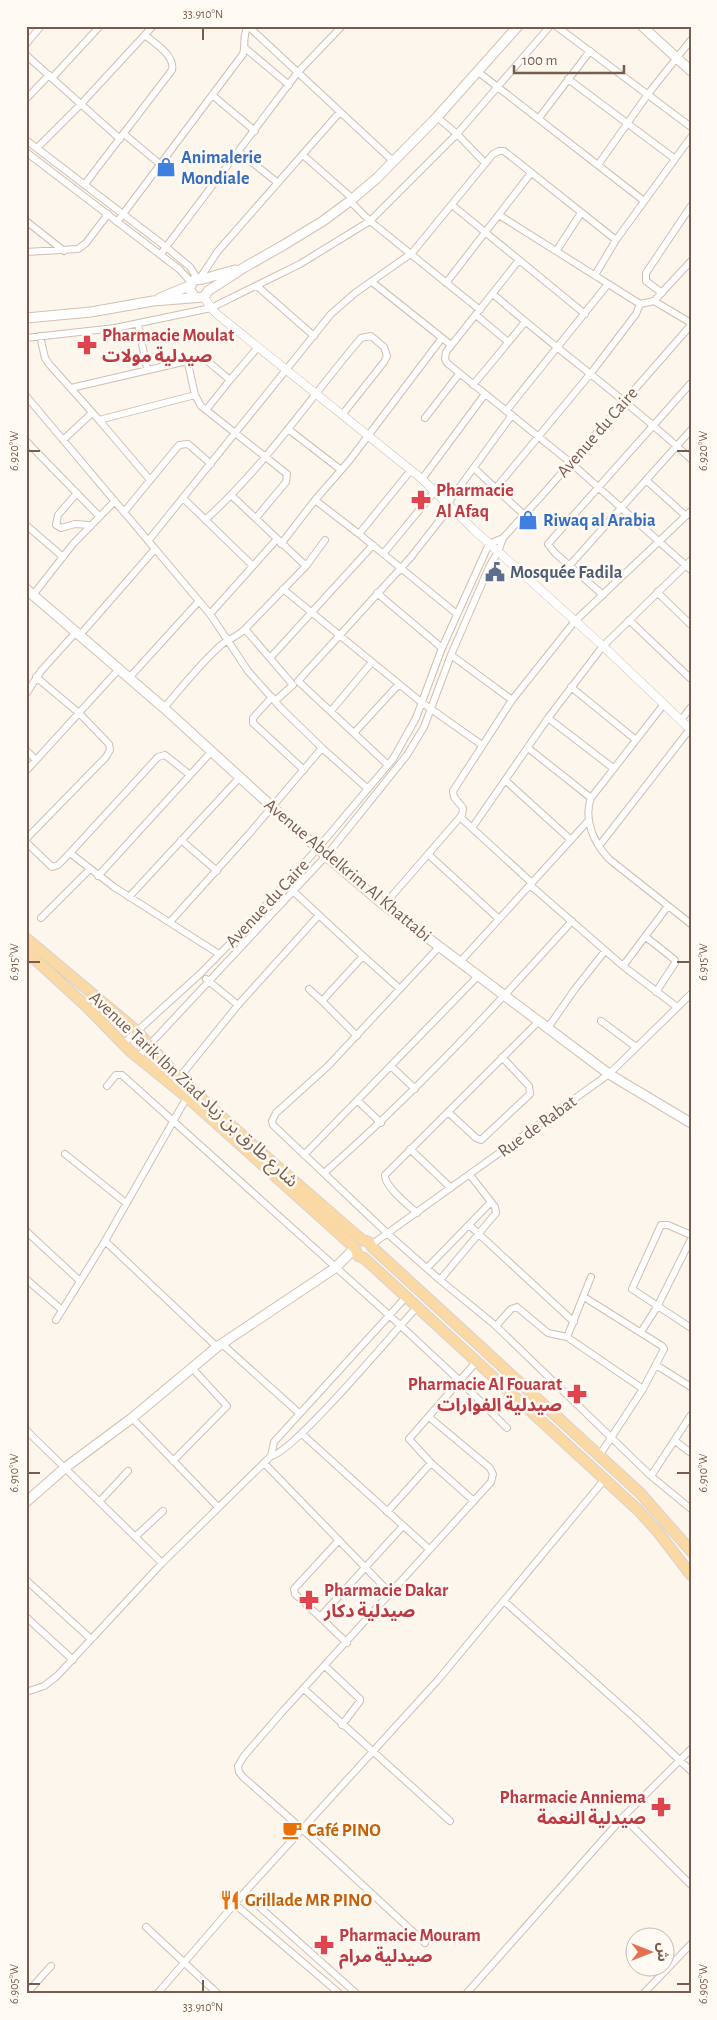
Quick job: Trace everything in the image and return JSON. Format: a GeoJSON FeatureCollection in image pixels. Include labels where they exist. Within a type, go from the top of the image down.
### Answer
{"type":"FeatureCollection","features":[{"type":"Feature","properties":{"kind":"main road"},"geometry":{"type":"LineString","coordinates":[[26,318],[91,312],[202,295],[245,267],[298,237],[352,200],[394,162],[437,117],[518,26]]}},
{"type":"Feature","properties":{"kind":"main road"},"geometry":{"type":"LineString","coordinates":[[642,26],[691,71]]}},
{"type":"Feature","properties":{"kind":"main road"},"geometry":{"type":"LineString","coordinates":[[153,301],[196,281],[245,267]]}},
{"type":"Feature","properties":{"kind":"main road"},"geometry":{"type":"LineString","coordinates":[[196,281],[190,293],[202,295]]}},
{"type":"Feature","properties":{"kind":"main road"},"geometry":{"type":"LineString","coordinates":[[196,281],[208,284],[202,295]]}},
{"type":"Feature","properties":{"kind":"main road","name":"Avenue Abdelkrim Al Khattabi"},"geometry":{"type":"LineString","coordinates":[[28,592],[164,708],[326,856],[384,905],[609,1074],[691,1123]]}},
{"type":"Feature","properties":{"kind":"main road","name":"Avenue Tarik Ibn Ziad شارع طارق بن زياد"},"geometry":{"type":"LineString","coordinates":[[26,938],[137,1031],[179,1078],[266,1157],[357,1245]]}},
{"type":"Feature","properties":{"kind":"main road","name":"Avenue Tarik Ibn Ziad شارع طارق بن زياد"},"geometry":{"type":"LineString","coordinates":[[28,954],[85,1005],[123,1044],[357,1245]]}},
{"type":"Feature","properties":{"kind":"main road"},"geometry":{"type":"LineString","coordinates":[[26,1502],[66,1467],[132,1418],[219,1345],[336,1267],[357,1245],[366,1240],[645,1499],[691,1552]]}},
{"type":"Feature","properties":{"kind":"main road"},"geometry":{"type":"LineString","coordinates":[[357,1245],[355,1253],[363,1258],[477,1361],[605,1479],[658,1532],[691,1574]]}},
{"type":"Feature","properties":{"kind":"main road"},"geometry":{"type":"LineString","coordinates":[[336,1267],[370,1254],[372,1246]]}},
{"type":"Feature","properties":{"kind":"street"},"geometry":{"type":"LineString","coordinates":[[26,44],[42,26]]}},
{"type":"Feature","properties":{"kind":"street"},"geometry":{"type":"LineString","coordinates":[[26,100],[100,26]]}},
{"type":"Feature","properties":{"kind":"street"},"geometry":{"type":"LineString","coordinates":[[37,148],[81,104],[153,26]]}},
{"type":"Feature","properties":{"kind":"street"},"geometry":{"type":"LineString","coordinates":[[117,222],[242,54],[245,48],[243,38],[248,26],[339,113],[394,162]]}},
{"type":"Feature","properties":{"kind":"street"},"geometry":{"type":"LineString","coordinates":[[329,26],[335,33]]}},
{"type":"Feature","properties":{"kind":"street"},"geometry":{"type":"LineString","coordinates":[[160,255],[298,72],[342,26]]}},
{"type":"Feature","properties":{"kind":"street"},"geometry":{"type":"LineString","coordinates":[[26,338],[138,324],[211,308],[300,264],[370,221],[457,134],[550,26]]}},
{"type":"Feature","properties":{"kind":"street"},"geometry":{"type":"LineString","coordinates":[[556,26],[566,28],[590,52],[691,127]]}},
{"type":"Feature","properties":{"kind":"street"},"geometry":{"type":"LineString","coordinates":[[85,184],[172,70],[171,58],[145,35]]}},
{"type":"Feature","properties":{"kind":"street"},"geometry":{"type":"LineString","coordinates":[[598,165],[648,94],[691,40]]}},
{"type":"Feature","properties":{"kind":"street"},"geometry":{"type":"LineString","coordinates":[[245,48],[289,85]]}},
{"type":"Feature","properties":{"kind":"street"},"geometry":{"type":"LineString","coordinates":[[539,118],[590,52]]}},
{"type":"Feature","properties":{"kind":"street"},"geometry":{"type":"LineString","coordinates":[[26,55],[81,104],[122,137],[161,164]]}},
{"type":"Feature","properties":{"kind":"street"},"geometry":{"type":"LineString","coordinates":[[477,71],[644,201]]}},
{"type":"Feature","properties":{"kind":"street"},"geometry":{"type":"LineString","coordinates":[[568,79],[674,159]]}},
{"type":"Feature","properties":{"kind":"street"},"geometry":{"type":"LineString","coordinates":[[212,95],[255,131]]}},
{"type":"Feature","properties":{"kind":"street"},"geometry":{"type":"LineString","coordinates":[[196,281],[218,250],[339,113]]}},
{"type":"Feature","properties":{"kind":"street"},"geometry":{"type":"LineString","coordinates":[[437,117],[457,134],[484,163]]}},
{"type":"Feature","properties":{"kind":"street"},"geometry":{"type":"LineString","coordinates":[[595,275],[616,240],[691,137]]}},
{"type":"Feature","properties":{"kind":"street"},"geometry":{"type":"LineString","coordinates":[[26,140],[166,247],[190,267],[196,281]]}},
{"type":"Feature","properties":{"kind":"street"},"geometry":{"type":"LineString","coordinates":[[148,542],[343,302],[412,253],[484,163],[497,152],[504,151],[616,240]]}},
{"type":"Feature","properties":{"kind":"street"},"geometry":{"type":"LineString","coordinates":[[26,152],[196,281]]}},
{"type":"Feature","properties":{"kind":"street"},"geometry":{"type":"LineString","coordinates":[[239,152],[278,183]]}},
{"type":"Feature","properties":{"kind":"street"},"geometry":{"type":"LineString","coordinates":[[303,155],[352,200],[370,221],[412,253],[508,342]]}},
{"type":"Feature","properties":{"kind":"street"},"geometry":{"type":"LineString","coordinates":[[446,283],[531,173]]}},
{"type":"Feature","properties":{"kind":"street"},"geometry":{"type":"LineString","coordinates":[[452,205],[585,314]]}},
{"type":"Feature","properties":{"kind":"street"},"geometry":{"type":"LineString","coordinates":[[662,292],[646,282],[646,273],[691,206]]}},
{"type":"Feature","properties":{"kind":"street"},"geometry":{"type":"LineString","coordinates":[[557,250],[581,213]]}},
{"type":"Feature","properties":{"kind":"street"},"geometry":{"type":"LineString","coordinates":[[26,252],[64,251],[80,248],[108,214]]}},
{"type":"Feature","properties":{"kind":"street"},"geometry":{"type":"LineString","coordinates":[[499,215],[640,304],[654,301],[691,260]]}},
{"type":"Feature","properties":{"kind":"street"},"geometry":{"type":"LineString","coordinates":[[26,221],[64,251]]}},
{"type":"Feature","properties":{"kind":"street"},"geometry":{"type":"LineString","coordinates":[[519,260],[446,352],[445,358],[459,374],[571,462],[691,570]]}},
{"type":"Feature","properties":{"kind":"street"},"geometry":{"type":"LineString","coordinates":[[372,282],[451,346]]}},
{"type":"Feature","properties":{"kind":"street"},"geometry":{"type":"LineString","coordinates":[[304,770],[252,721],[254,716],[273,699],[296,683],[401,568],[449,504],[509,413],[557,347],[608,284]]}},
{"type":"Feature","properties":{"kind":"street"},"geometry":{"type":"LineString","coordinates":[[257,286],[314,336]]}},
{"type":"Feature","properties":{"kind":"street"},"geometry":{"type":"LineString","coordinates":[[493,294],[525,322],[625,401],[691,459]]}},
{"type":"Feature","properties":{"kind":"street"},"geometry":{"type":"LineString","coordinates":[[202,295],[211,308],[422,479],[489,544],[603,646],[691,730],[599,846]]}},
{"type":"Feature","properties":{"kind":"street"},"geometry":{"type":"LineString","coordinates":[[654,301],[691,324]]}},
{"type":"Feature","properties":{"kind":"street"},"geometry":{"type":"LineString","coordinates":[[496,488],[591,374],[636,314],[640,304]]}},
{"type":"Feature","properties":{"kind":"street"},"geometry":{"type":"LineString","coordinates":[[473,385],[525,322]]}},
{"type":"Feature","properties":{"kind":"street"},"geometry":{"type":"LineString","coordinates":[[138,324],[148,369]]}},
{"type":"Feature","properties":{"kind":"street","name":"Avenue du Caire"},"geometry":{"type":"LineString","coordinates":[[123,1044],[200,974],[247,926],[318,848],[388,765],[412,728],[442,648],[489,544],[502,538],[625,401],[691,324]]}},
{"type":"Feature","properties":{"kind":"street"},"geometry":{"type":"LineString","coordinates":[[205,520],[232,496],[266,458],[361,338],[367,335],[376,339],[384,347],[387,356],[342,415]]}},
{"type":"Feature","properties":{"kind":"street"},"geometry":{"type":"LineString","coordinates":[[40,336],[45,358],[49,364],[150,480]]}},
{"type":"Feature","properties":{"kind":"street"},"geometry":{"type":"LineString","coordinates":[[210,614],[253,566],[279,542],[341,470],[442,338]]}},
{"type":"Feature","properties":{"kind":"street"},"geometry":{"type":"LineString","coordinates":[[206,410],[258,347]]}},
{"type":"Feature","properties":{"kind":"street"},"geometry":{"type":"LineString","coordinates":[[71,388],[200,358],[205,359],[230,380]]}},
{"type":"Feature","properties":{"kind":"street"},"geometry":{"type":"LineString","coordinates":[[187,360],[198,402],[287,474],[287,478],[256,518]]}},
{"type":"Feature","properties":{"kind":"street"},"geometry":{"type":"LineString","coordinates":[[425,418],[459,374]]}},
{"type":"Feature","properties":{"kind":"street"},"geometry":{"type":"LineString","coordinates":[[603,595],[548,544],[691,383]]}},
{"type":"Feature","properties":{"kind":"street"},"geometry":{"type":"LineString","coordinates":[[422,479],[484,394]]}},
{"type":"Feature","properties":{"kind":"street"},"geometry":{"type":"LineString","coordinates":[[99,420],[195,395]]}},
{"type":"Feature","properties":{"kind":"street"},"geometry":{"type":"LineString","coordinates":[[26,396],[210,614],[248,671],[322,748],[368,789]]}},
{"type":"Feature","properties":{"kind":"street"},"geometry":{"type":"LineString","coordinates":[[63,440],[92,413]]}},
{"type":"Feature","properties":{"kind":"street"},"geometry":{"type":"LineString","coordinates":[[288,429],[341,470]]}},
{"type":"Feature","properties":{"kind":"street"},"geometry":{"type":"LineString","coordinates":[[570,565],[691,430]]}},
{"type":"Feature","properties":{"kind":"street"},"geometry":{"type":"LineString","coordinates":[[26,441],[98,516]]}},
{"type":"Feature","properties":{"kind":"street"},"geometry":{"type":"LineString","coordinates":[[124,512],[174,450],[183,444],[188,444],[211,464]]}},
{"type":"Feature","properties":{"kind":"street"},"geometry":{"type":"LineString","coordinates":[[474,468],[524,514]]}},
{"type":"Feature","properties":{"kind":"street"},"geometry":{"type":"LineString","coordinates":[[359,534],[411,470]]}},
{"type":"Feature","properties":{"kind":"street"},"geometry":{"type":"LineString","coordinates":[[384,905],[460,817],[463,808],[454,797],[453,791],[512,700],[575,621],[688,514],[646,480]]}},
{"type":"Feature","properties":{"kind":"street"},"geometry":{"type":"LineString","coordinates":[[383,554],[435,491]]}},
{"type":"Feature","properties":{"kind":"street"},"geometry":{"type":"LineString","coordinates":[[77,493],[58,515],[56,526],[61,528],[75,524],[89,525]]}},
{"type":"Feature","properties":{"kind":"street"},"geometry":{"type":"LineString","coordinates":[[232,496],[306,566]]}},
{"type":"Feature","properties":{"kind":"street"},"geometry":{"type":"LineString","coordinates":[[184,499],[253,566]]}},
{"type":"Feature","properties":{"kind":"street"},"geometry":{"type":"LineString","coordinates":[[315,500],[457,614]]}},
{"type":"Feature","properties":{"kind":"street"},"geometry":{"type":"LineString","coordinates":[[28,592],[63,557],[89,525],[115,501]]}},
{"type":"Feature","properties":{"kind":"street"},"geometry":{"type":"LineString","coordinates":[[26,525],[63,557]]}},
{"type":"Feature","properties":{"kind":"street","name":"Avenue du Caire"},"geometry":{"type":"LineString","coordinates":[[138,1057],[326,856],[407,755],[424,727],[451,655],[498,552],[502,538]]}},
{"type":"Feature","properties":{"kind":"street"},"geometry":{"type":"LineString","coordinates":[[164,708],[208,657],[227,640],[237,636],[246,629],[306,566],[326,540]]}},
{"type":"Feature","properties":{"kind":"street"},"geometry":{"type":"LineString","coordinates":[[270,658],[373,545]]}},
{"type":"Feature","properties":{"kind":"street"},"geometry":{"type":"LineString","coordinates":[[26,694],[36,677],[78,634],[154,549]]}},
{"type":"Feature","properties":{"kind":"street"},"geometry":{"type":"LineString","coordinates":[[472,828],[548,718],[603,646],[691,560]]}},
{"type":"Feature","properties":{"kind":"street"},"geometry":{"type":"LineString","coordinates":[[284,589],[421,702],[482,745]]}},
{"type":"Feature","properties":{"kind":"street"},"geometry":{"type":"LineString","coordinates":[[657,592],[691,625]]}},
{"type":"Feature","properties":{"kind":"street"},"geometry":{"type":"LineString","coordinates":[[377,593],[442,648]]}},
{"type":"Feature","properties":{"kind":"street"},"geometry":{"type":"LineString","coordinates":[[129,678],[199,601]]}},
{"type":"Feature","properties":{"kind":"street"},"geometry":{"type":"LineString","coordinates":[[629,620],[691,679]]}},
{"type":"Feature","properties":{"kind":"street"},"geometry":{"type":"LineString","coordinates":[[246,629],[270,658],[296,683],[331,711],[388,765]]}},
{"type":"Feature","properties":{"kind":"street"},"geometry":{"type":"LineString","coordinates":[[451,655],[512,700]]}},
{"type":"Feature","properties":{"kind":"street"},"geometry":{"type":"LineString","coordinates":[[331,711],[372,662]]}},
{"type":"Feature","properties":{"kind":"street"},"geometry":{"type":"LineString","coordinates":[[26,771],[119,669]]}},
{"type":"Feature","properties":{"kind":"street"},"geometry":{"type":"LineString","coordinates":[[36,677],[79,713],[109,744],[110,750],[106,757],[26,840],[52,867],[58,865],[70,853],[158,757],[165,755],[190,774]]}},
{"type":"Feature","properties":{"kind":"street"},"geometry":{"type":"LineString","coordinates":[[354,733],[399,684]]}},
{"type":"Feature","properties":{"kind":"street"},"geometry":{"type":"LineString","coordinates":[[571,687],[636,740]]}},
{"type":"Feature","properties":{"kind":"street"},"geometry":{"type":"LineString","coordinates":[[664,704],[591,798],[588,805],[588,821],[599,846],[609,859],[691,924]]}},
{"type":"Feature","properties":{"kind":"street"},"geometry":{"type":"LineString","coordinates":[[681,720],[691,707]]}},
{"type":"Feature","properties":{"kind":"street"},"geometry":{"type":"LineString","coordinates":[[548,718],[613,768]]}},
{"type":"Feature","properties":{"kind":"street"},"geometry":{"type":"LineString","coordinates":[[170,922],[217,871],[322,748]]}},
{"type":"Feature","properties":{"kind":"street"},"geometry":{"type":"LineString","coordinates":[[528,748],[591,798]]}},
{"type":"Feature","properties":{"kind":"street"},"geometry":{"type":"LineString","coordinates":[[26,750],[36,760]]}},
{"type":"Feature","properties":{"kind":"street"},"geometry":{"type":"LineString","coordinates":[[98,876],[212,751]]}},
{"type":"Feature","properties":{"kind":"street"},"geometry":{"type":"LineString","coordinates":[[129,897],[240,777]]}},
{"type":"Feature","properties":{"kind":"street"},"geometry":{"type":"LineString","coordinates":[[505,780],[571,840]]}},
{"type":"Feature","properties":{"kind":"street"},"geometry":{"type":"LineString","coordinates":[[460,817],[605,951],[677,1007]]}},
{"type":"Feature","properties":{"kind":"street"},"geometry":{"type":"LineString","coordinates":[[460,962],[588,821]]}},
{"type":"Feature","properties":{"kind":"street"},"geometry":{"type":"LineString","coordinates":[[181,840],[217,871]]}},
{"type":"Feature","properties":{"kind":"street"},"geometry":{"type":"LineString","coordinates":[[70,853],[98,876],[219,954]]}},
{"type":"Feature","properties":{"kind":"street"},"geometry":{"type":"LineString","coordinates":[[428,855],[499,919]]}},
{"type":"Feature","properties":{"kind":"street"},"geometry":{"type":"LineString","coordinates":[[42,918],[90,869]]}},
{"type":"Feature","properties":{"kind":"street"},"geometry":{"type":"LineString","coordinates":[[293,891],[400,989]]}},
{"type":"Feature","properties":{"kind":"street"},"geometry":{"type":"LineString","coordinates":[[623,966],[668,906]]}},
{"type":"Feature","properties":{"kind":"street"},"geometry":{"type":"LineString","coordinates":[[179,1078],[238,1005],[319,915]]}},
{"type":"Feature","properties":{"kind":"street"},"geometry":{"type":"LineString","coordinates":[[324,1173],[381,1123],[505,996],[572,921]]}},
{"type":"Feature","properties":{"kind":"street"},"geometry":{"type":"LineString","coordinates":[[646,937],[675,960],[674,966],[656,992]]}},
{"type":"Feature","properties":{"kind":"street"},"geometry":{"type":"LineString","coordinates":[[439,947],[328,1066],[273,1118],[272,1123],[277,1130],[388,1234],[496,1326],[651,1476],[691,1509]]}},
{"type":"Feature","properties":{"kind":"street"},"geometry":{"type":"LineString","coordinates":[[547,1029],[605,951]]}},
{"type":"Feature","properties":{"kind":"street"},"geometry":{"type":"LineString","coordinates":[[322,1001],[363,956]]}},
{"type":"Feature","properties":{"kind":"street"},"geometry":{"type":"LineString","coordinates":[[200,974],[238,1005]]}},
{"type":"Feature","properties":{"kind":"street"},"geometry":{"type":"LineString","coordinates":[[304,1154],[358,1101],[478,976]]}},
{"type":"Feature","properties":{"kind":"street"},"geometry":{"type":"LineString","coordinates":[[309,989],[357,1036]]}},
{"type":"Feature","properties":{"kind":"street","name":"Rue de Rabat"},"geometry":{"type":"LineString","coordinates":[[372,1246],[609,1074],[691,994]]}},
{"type":"Feature","properties":{"kind":"street"},"geometry":{"type":"LineString","coordinates":[[601,1021],[636,1047]]}},
{"type":"Feature","properties":{"kind":"street"},"geometry":{"type":"LineString","coordinates":[[417,1213],[389,1186],[384,1177],[386,1173],[538,1022]]}},
{"type":"Feature","properties":{"kind":"street"},"geometry":{"type":"LineString","coordinates":[[448,1112],[476,1138],[481,1140],[528,1096],[531,1091],[530,1086],[502,1058]]}},
{"type":"Feature","properties":{"kind":"street"},"geometry":{"type":"LineString","coordinates":[[391,1066],[414,1089]]}},
{"type":"Feature","properties":{"kind":"street"},"geometry":{"type":"LineString","coordinates":[[107,1086],[116,1075],[122,1075],[173,1123],[400,1325],[507,1428]]}},
{"type":"Feature","properties":{"kind":"street"},"geometry":{"type":"LineString","coordinates":[[56,1320],[105,1241],[187,1097]]}},
{"type":"Feature","properties":{"kind":"street"},"geometry":{"type":"LineString","coordinates":[[358,1101],[381,1123]]}},
{"type":"Feature","properties":{"kind":"street"},"geometry":{"type":"LineString","coordinates":[[410,1149],[451,1188]]}},
{"type":"Feature","properties":{"kind":"street"},"geometry":{"type":"LineString","coordinates":[[66,1154],[126,1203]]}},
{"type":"Feature","properties":{"kind":"street"},"geometry":{"type":"LineString","coordinates":[[440,1280],[496,1213],[496,1209],[470,1175]]}},
{"type":"Feature","properties":{"kind":"street"},"geometry":{"type":"LineString","coordinates":[[427,1268],[491,1202]]}},
{"type":"Feature","properties":{"kind":"street"},"geometry":{"type":"LineString","coordinates":[[641,1332],[656,1307],[691,1239],[664,1224],[658,1228],[632,1290],[656,1307],[691,1328]]}},
{"type":"Feature","properties":{"kind":"street"},"geometry":{"type":"LineString","coordinates":[[469,1225],[574,1322]]}},
{"type":"Feature","properties":{"kind":"street"},"geometry":{"type":"LineString","coordinates":[[26,1231],[80,1281]]}},
{"type":"Feature","properties":{"kind":"street"},"geometry":{"type":"LineString","coordinates":[[105,1241],[219,1345],[299,1413]]}},
{"type":"Feature","properties":{"kind":"street"},"geometry":{"type":"LineString","coordinates":[[567,1337],[592,1277]]}},
{"type":"Feature","properties":{"kind":"street"},"geometry":{"type":"LineString","coordinates":[[26,1279],[62,1310]]}},
{"type":"Feature","properties":{"kind":"street"},"geometry":{"type":"LineString","coordinates":[[26,1692],[50,1683],[162,1563],[264,1464],[271,1456],[274,1442],[299,1413],[330,1383],[406,1297]]}},
{"type":"Feature","properties":{"kind":"street"},"geometry":{"type":"LineString","coordinates":[[584,1297],[641,1332],[663,1348],[664,1351],[643,1389],[599,1456]]}},
{"type":"Feature","properties":{"kind":"street"},"geometry":{"type":"LineString","coordinates":[[271,1456],[280,1453],[302,1434],[417,1307]]}},
{"type":"Feature","properties":{"kind":"street"},"geometry":{"type":"LineString","coordinates":[[496,1326],[511,1309],[517,1307],[548,1333],[567,1337],[643,1389]]}},
{"type":"Feature","properties":{"kind":"street"},"geometry":{"type":"LineString","coordinates":[[474,1501],[431,1463],[409,1439],[477,1361]]}},
{"type":"Feature","properties":{"kind":"street"},"geometry":{"type":"LineString","coordinates":[[656,1365],[691,1386]]}},
{"type":"Feature","properties":{"kind":"street"},"geometry":{"type":"LineString","coordinates":[[173,1461],[227,1406],[192,1368]]}},
{"type":"Feature","properties":{"kind":"street"},"geometry":{"type":"LineString","coordinates":[[651,1476],[691,1415]]}},
{"type":"Feature","properties":{"kind":"street"},"geometry":{"type":"LineString","coordinates":[[425,1943],[243,1777],[238,1766],[244,1756],[491,1482],[494,1474],[490,1468],[429,1417]]}},
{"type":"Feature","properties":{"kind":"street"},"geometry":{"type":"LineString","coordinates":[[132,1418],[218,1507]]}},
{"type":"Feature","properties":{"kind":"street"},"geometry":{"type":"LineString","coordinates":[[26,1430],[66,1467],[162,1563]]}},
{"type":"Feature","properties":{"kind":"street"},"geometry":{"type":"LineString","coordinates":[[302,1434],[429,1549]]}},
{"type":"Feature","properties":{"kind":"street"},"geometry":{"type":"LineString","coordinates":[[675,1441],[691,1453]]}},
{"type":"Feature","properties":{"kind":"street"},"geometry":{"type":"LineString","coordinates":[[387,1512],[431,1463]]}},
{"type":"Feature","properties":{"kind":"street"},"geometry":{"type":"LineString","coordinates":[[264,1464],[390,1593]]}},
{"type":"Feature","properties":{"kind":"street"},"geometry":{"type":"LineString","coordinates":[[100,1501],[128,1471]]}},
{"type":"Feature","properties":{"kind":"street"},"geometry":{"type":"LineString","coordinates":[[157,1994],[236,1905],[244,1893],[437,1681],[605,1479]]}},
{"type":"Feature","properties":{"kind":"street"},"geometry":{"type":"LineString","coordinates":[[135,1537],[163,1511]]}},
{"type":"Feature","properties":{"kind":"street"},"geometry":{"type":"LineString","coordinates":[[320,1617],[403,1526]]}},
{"type":"Feature","properties":{"kind":"street"},"geometry":{"type":"LineString","coordinates":[[339,1540],[294,1589],[295,1594],[346,1643]]}},
{"type":"Feature","properties":{"kind":"street"},"geometry":{"type":"LineString","coordinates":[[26,1580],[91,1639]]}},
{"type":"Feature","properties":{"kind":"street"},"geometry":{"type":"LineString","coordinates":[[504,1601],[635,1718],[691,1771]]}},
{"type":"Feature","properties":{"kind":"street"},"geometry":{"type":"LineString","coordinates":[[26,1617],[73,1660]]}},
{"type":"Feature","properties":{"kind":"street"},"geometry":{"type":"LineString","coordinates":[[325,1666],[360,1699],[342,1725]]}},
{"type":"Feature","properties":{"kind":"street"},"geometry":{"type":"LineString","coordinates":[[304,1689],[371,1752],[450,1821]]}},
{"type":"Feature","properties":{"kind":"street"},"geometry":{"type":"LineString","coordinates":[[466,1994],[623,1817],[691,1749]]}},
{"type":"Feature","properties":{"kind":"street"},"geometry":{"type":"LineString","coordinates":[[623,1817],[691,1885]]}},
{"type":"Feature","properties":{"kind":"street"},"geometry":{"type":"LineString","coordinates":[[244,1893],[357,1994]]}},
{"type":"Feature","properties":{"kind":"street"},"geometry":{"type":"LineString","coordinates":[[236,1905],[340,1994]]}},
{"type":"Feature","properties":{"kind":"street"},"geometry":{"type":"LineString","coordinates":[[146,1927],[218,1994]]}},
{"type":"Feature","properties":{"kind":"street"},"geometry":{"type":"LineString","coordinates":[[643,1994],[691,1944]]}},
{"type":"Feature","properties":{"kind":"street"},"geometry":{"type":"LineString","coordinates":[[26,1994],[51,1966]]}},
{"type":"Feature","properties":{"kind":"place","name":"Animalerie Mondiale"},"geometry":{"type":"Point","coordinates":[166,167]}},
{"type":"Feature","properties":{"kind":"place","name":"Pharmacie Moulat صيدلية مولات"},"geometry":{"type":"Point","coordinates":[87,345]}},
{"type":"Feature","properties":{"kind":"place","name":"Pharmacie Al Afaq"},"geometry":{"type":"Point","coordinates":[421,500]}},
{"type":"Feature","properties":{"kind":"place","name":"Riwaq al Arabia"},"geometry":{"type":"Point","coordinates":[528,520]}},
{"type":"Feature","properties":{"kind":"place","name":"Mosquée Fadila"},"geometry":{"type":"Point","coordinates":[495,572]}},
{"type":"Feature","properties":{"kind":"place","name":"Pharmacie Al Fouarat صيدلية الفوارات"},"geometry":{"type":"Point","coordinates":[577,1394]}},
{"type":"Feature","properties":{"kind":"place","name":"Pharmacie Dakar صيدلية دكار"},"geometry":{"type":"Point","coordinates":[309,1600]}},
{"type":"Feature","properties":{"kind":"place","name":"Pharmacie Anniema صيدلية النعمة"},"geometry":{"type":"Point","coordinates":[661,1807]}},
{"type":"Feature","properties":{"kind":"place","name":"Café PINO"},"geometry":{"type":"Point","coordinates":[292,1830]}},
{"type":"Feature","properties":{"kind":"place","name":"Grillade MR PINO"},"geometry":{"type":"Point","coordinates":[230,1900]}},
{"type":"Feature","properties":{"kind":"place","name":"Pharmacie Mouram صيدلية مرام"},"geometry":{"type":"Point","coordinates":[324,1945]}}]}
